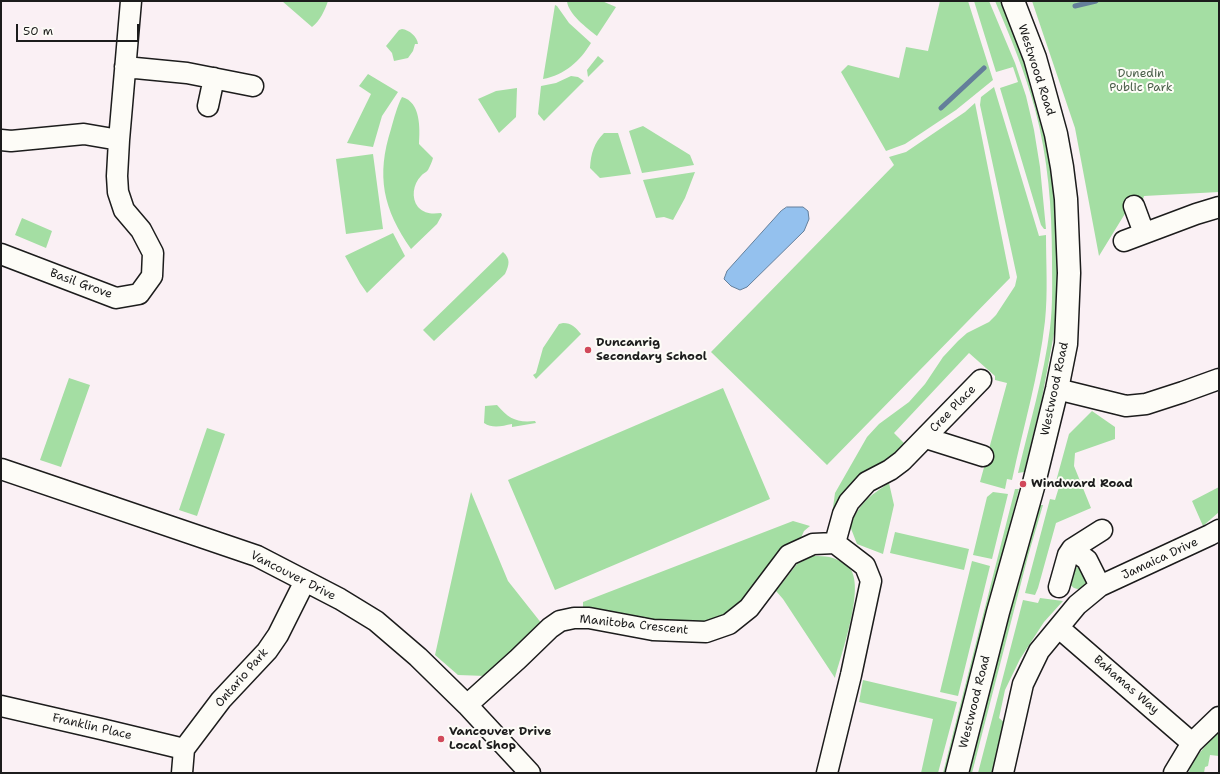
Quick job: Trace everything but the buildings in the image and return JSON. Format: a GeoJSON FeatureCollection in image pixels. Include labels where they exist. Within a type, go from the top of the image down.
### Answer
{"type":"FeatureCollection","features":[{"type":"Feature","properties":{"kind":"street","name":"Basil Grove"},"geometry":{"type":"LineString","coordinates":[[1,254],[116,298],[140,294],[152,276],[153,253],[141,230],[124,210],[118,192],[118,140],[131,1]]}},
{"type":"Feature","properties":{"kind":"street","name":"Westwood Road"},"geometry":{"type":"LineString","coordinates":[[957,773],[998,612],[1033,487],[1058,389],[1066,344],[1069,273],[1066,199],[1056,134],[1035,58],[1013,1]]}},
{"type":"Feature","properties":{"kind":"street"},"geometry":{"type":"LineString","coordinates":[[125,67],[187,73],[253,86]]}},
{"type":"Feature","properties":{"kind":"street"},"geometry":{"type":"LineString","coordinates":[[208,106],[214,78]]}},
{"type":"Feature","properties":{"kind":"street"},"geometry":{"type":"LineString","coordinates":[[1,140],[11,141],[84,134],[118,140]]}},
{"type":"Feature","properties":{"kind":"street"},"geometry":{"type":"LineString","coordinates":[[1134,206],[1144,233]]}},
{"type":"Feature","properties":{"kind":"street"},"geometry":{"type":"LineString","coordinates":[[1124,242],[1144,233],[1219,207]]}},
{"type":"Feature","properties":{"kind":"street"},"geometry":{"type":"LineString","coordinates":[[1058,389],[1126,406],[1146,404],[1219,379]]}},
{"type":"Feature","properties":{"kind":"street","name":"Cree Place"},"geometry":{"type":"LineString","coordinates":[[835,543],[843,514],[849,502],[868,482],[890,470],[902,461],[981,380]]}},
{"type":"Feature","properties":{"kind":"street","name":"Cree Place"},"geometry":{"type":"LineString","coordinates":[[926,438],[983,456]]}},
{"type":"Feature","properties":{"kind":"street","name":"Vancouver Drive"},"geometry":{"type":"LineString","coordinates":[[1,469],[257,556],[340,599],[376,621],[418,657],[467,704],[518,769]]}},
{"type":"Feature","properties":{"kind":"street"},"geometry":{"type":"LineString","coordinates":[[1059,587],[1068,555],[1072,549],[1102,530]]}},
{"type":"Feature","properties":{"kind":"street","name":"Jamaica Drive"},"geometry":{"type":"LineString","coordinates":[[1003,773],[1023,684],[1039,651],[1077,605],[1100,586],[1210,536],[1219,530]]}},
{"type":"Feature","properties":{"kind":"street"},"geometry":{"type":"LineString","coordinates":[[827,773],[851,675],[871,581],[865,566],[835,543]]}},
{"type":"Feature","properties":{"kind":"street","name":"Manitoba Crescent"},"geometry":{"type":"LineString","coordinates":[[467,704],[560,620],[589,618],[653,630],[706,632],[729,624],[749,608],[789,556],[813,544],[835,543]]}},
{"type":"Feature","properties":{"kind":"street"},"geometry":{"type":"LineString","coordinates":[[1072,549],[1087,560],[1100,586]]}},
{"type":"Feature","properties":{"kind":"street","name":"Ontario Park"},"geometry":{"type":"LineString","coordinates":[[184,749],[221,700],[267,651],[278,635],[305,581]]}},
{"type":"Feature","properties":{"kind":"street","name":"Bahamas Way"},"geometry":{"type":"LineString","coordinates":[[1059,628],[1192,743]]}},
{"type":"Feature","properties":{"kind":"street","name":"Franklin Place"},"geometry":{"type":"LineString","coordinates":[[1,706],[184,749]]}},
{"type":"Feature","properties":{"kind":"street"},"geometry":{"type":"LineString","coordinates":[[1174,773],[1192,743],[1219,717]]}},
{"type":"Feature","properties":{"kind":"street"},"geometry":{"type":"LineString","coordinates":[[182,773],[184,749]]}},
{"type":"Feature","properties":{"kind":"green space"},"geometry":{"type":"Polygon","coordinates":[[[282,1],[328,1],[322,15],[312,27],[282,1]]]}},
{"type":"Feature","properties":{"kind":"green space"},"geometry":{"type":"Polygon","coordinates":[[[567,1],[602,1],[616,7],[597,36],[574,16],[568,6],[567,1]]]}},
{"type":"Feature","properties":{"kind":"green space"},"geometry":{"type":"Polygon","coordinates":[[[940,1],[968,1],[993,80],[956,110],[905,144],[886,151],[841,72],[848,65],[899,78],[906,47],[928,51],[940,1]]]}},
{"type":"Feature","properties":{"kind":"green space"},"geometry":{"type":"Polygon","coordinates":[[[974,1],[989,1],[1015,63],[1026,96],[1034,130],[1040,167],[1046,229],[1044,229],[1041,225],[1000,88],[1018,82],[1013,67],[996,72],[974,1]]]}},
{"type":"Feature","properties":{"kind":"green space"},"geometry":{"type":"Polygon","coordinates":[[[995,1],[1001,1],[1026,62],[1050,153],[1058,237],[1056,323],[1042,398],[1024,472],[1018,473],[1040,383],[1050,328],[1052,311],[1052,240],[1046,165],[1035,109],[1012,41],[995,1]]]}},
{"type":"Feature","properties":{"kind":"green space","name":"Dunedin Public Park"},"geometry":{"type":"Polygon","coordinates":[[[1032,1],[1219,1],[1219,192],[1144,196],[1141,206],[1126,212],[1099,256],[1075,128],[1032,1]]]}},
{"type":"Feature","properties":{"kind":"green space"},"geometry":{"type":"Polygon","coordinates":[[[555,5],[569,23],[591,43],[582,56],[565,71],[543,79],[555,5]]]}},
{"type":"Feature","properties":{"kind":"green space"},"geometry":{"type":"Polygon","coordinates":[[[402,29],[412,34],[416,38],[418,44],[415,44],[413,51],[408,58],[394,61],[392,53],[386,46],[399,30],[402,29]]]}},
{"type":"Feature","properties":{"kind":"green space"},"geometry":{"type":"Polygon","coordinates":[[[598,56],[604,61],[588,77],[587,70],[598,56]]]}},
{"type":"Feature","properties":{"kind":"green space"},"geometry":{"type":"Polygon","coordinates":[[[368,74],[398,92],[382,116],[373,147],[347,143],[371,94],[359,86],[368,74]]]}},
{"type":"Feature","properties":{"kind":"green space"},"geometry":{"type":"Polygon","coordinates":[[[571,76],[578,77],[584,81],[544,121],[538,114],[541,86],[556,83],[571,76]]]}},
{"type":"Feature","properties":{"kind":"green space"},"geometry":{"type":"Polygon","coordinates":[[[994,87],[1039,236],[1046,235],[1047,278],[1045,321],[1035,381],[1012,480],[1007,479],[1005,489],[980,482],[1007,383],[995,380],[995,376],[969,353],[894,433],[904,443],[904,450],[847,492],[832,515],[835,493],[867,437],[879,424],[909,402],[925,384],[943,357],[958,341],[967,333],[989,322],[996,315],[1015,286],[1017,277],[980,105],[981,97],[994,87]]]}},
{"type":"Feature","properties":{"kind":"green space"},"geometry":{"type":"Polygon","coordinates":[[[517,88],[516,117],[499,133],[478,99],[496,91],[517,88]]]}},
{"type":"Feature","properties":{"kind":"green space"},"geometry":{"type":"Polygon","coordinates":[[[402,97],[413,104],[418,117],[419,144],[433,158],[428,170],[418,179],[416,183],[414,199],[418,207],[423,211],[441,213],[442,215],[437,224],[411,249],[401,234],[388,206],[383,177],[386,146],[402,97]]]}},
{"type":"Feature","properties":{"kind":"green space"},"geometry":{"type":"Polygon","coordinates":[[[975,103],[1010,278],[827,465],[711,352],[894,165],[889,157],[906,152],[965,112],[975,103]]]}},
{"type":"Feature","properties":{"kind":"green space"},"geometry":{"type":"Polygon","coordinates":[[[643,126],[690,155],[694,165],[642,173],[629,131],[643,126]]]}},
{"type":"Feature","properties":{"kind":"green space"},"geometry":{"type":"Polygon","coordinates":[[[604,133],[618,133],[631,174],[600,178],[590,168],[594,149],[604,133]]]}},
{"type":"Feature","properties":{"kind":"green space"},"geometry":{"type":"Polygon","coordinates":[[[373,154],[383,229],[346,234],[336,159],[373,154]]]}},
{"type":"Feature","properties":{"kind":"green space"},"geometry":{"type":"Polygon","coordinates":[[[695,172],[685,198],[673,220],[664,217],[656,218],[643,180],[695,172]]]}},
{"type":"Feature","properties":{"kind":"green space"},"geometry":{"type":"Polygon","coordinates":[[[22,218],[52,231],[46,248],[15,235],[22,218]]]}},
{"type":"Feature","properties":{"kind":"green space"},"geometry":{"type":"Polygon","coordinates":[[[393,233],[405,256],[367,293],[345,256],[393,233]]]}},
{"type":"Feature","properties":{"kind":"green space"},"geometry":{"type":"Polygon","coordinates":[[[503,252],[508,260],[508,268],[505,274],[434,341],[423,330],[503,252]]]}},
{"type":"Feature","properties":{"kind":"green space"},"geometry":{"type":"Polygon","coordinates":[[[563,323],[573,326],[581,334],[536,379],[533,375],[536,373],[543,348],[559,324],[563,323]]]}},
{"type":"Feature","properties":{"kind":"green space"},"geometry":{"type":"Polygon","coordinates":[[[69,378],[90,385],[61,467],[40,460],[69,378]]]}},
{"type":"Feature","properties":{"kind":"green space"},"geometry":{"type":"Polygon","coordinates":[[[723,388],[770,499],[555,590],[508,480],[723,388]]]}},
{"type":"Feature","properties":{"kind":"green space"},"geometry":{"type":"Polygon","coordinates":[[[497,405],[505,414],[518,421],[535,421],[536,423],[512,427],[512,424],[501,426],[487,425],[484,423],[485,406],[497,405]]]}},
{"type":"Feature","properties":{"kind":"green space"},"geometry":{"type":"Polygon","coordinates":[[[1092,411],[1115,427],[1115,439],[1075,453],[1074,466],[1091,508],[1056,523],[1035,595],[1025,593],[1050,499],[1055,500],[1059,487],[1055,485],[1069,434],[1092,411]]]}},
{"type":"Feature","properties":{"kind":"green space"},"geometry":{"type":"Polygon","coordinates":[[[207,428],[225,434],[197,516],[179,510],[207,428]]]}},
{"type":"Feature","properties":{"kind":"green space"},"geometry":{"type":"Polygon","coordinates":[[[889,483],[894,505],[883,554],[857,544],[850,526],[857,512],[865,501],[889,483]]]}},
{"type":"Feature","properties":{"kind":"green space"},"geometry":{"type":"Polygon","coordinates":[[[1219,487],[1219,512],[1203,526],[1192,501],[1219,487]]]}},
{"type":"Feature","properties":{"kind":"green space"},"geometry":{"type":"Polygon","coordinates":[[[1015,489],[1019,489],[949,773],[943,773],[1015,489]]]}},
{"type":"Feature","properties":{"kind":"green space"},"geometry":{"type":"Polygon","coordinates":[[[471,492],[508,581],[542,624],[528,635],[486,676],[458,675],[435,655],[471,492]]]}},
{"type":"Feature","properties":{"kind":"green space"},"geometry":{"type":"Polygon","coordinates":[[[993,492],[1008,494],[992,559],[973,555],[987,497],[993,492]]]}},
{"type":"Feature","properties":{"kind":"green space"},"geometry":{"type":"Polygon","coordinates":[[[1040,505],[1043,505],[1028,556],[972,773],[966,773],[1022,557],[1040,505]]]}},
{"type":"Feature","properties":{"kind":"green space"},"geometry":{"type":"Polygon","coordinates":[[[793,521],[810,526],[804,531],[800,540],[738,606],[716,622],[691,627],[583,611],[583,602],[793,521]]]}},
{"type":"Feature","properties":{"kind":"green space"},"geometry":{"type":"Polygon","coordinates":[[[895,532],[969,549],[964,570],[890,553],[895,532]]]}},
{"type":"Feature","properties":{"kind":"green space"},"geometry":{"type":"Polygon","coordinates":[[[813,556],[837,559],[850,569],[854,580],[855,592],[850,623],[835,678],[783,599],[776,591],[797,564],[813,556]]]}},
{"type":"Feature","properties":{"kind":"green space"},"geometry":{"type":"Polygon","coordinates":[[[972,561],[990,566],[958,696],[940,692],[972,561]]]}},
{"type":"Feature","properties":{"kind":"green space"},"geometry":{"type":"Polygon","coordinates":[[[1084,566],[1090,585],[1076,589],[1071,586],[1067,579],[1068,573],[1075,568],[1084,566]]]}},
{"type":"Feature","properties":{"kind":"green space"},"geometry":{"type":"Polygon","coordinates":[[[1040,598],[1063,601],[1044,622],[1020,659],[1005,690],[999,718],[1005,723],[996,773],[978,773],[1023,600],[1038,603],[1040,598]]]}},
{"type":"Feature","properties":{"kind":"green space"},"geometry":{"type":"Polygon","coordinates":[[[863,680],[957,702],[938,773],[921,773],[933,719],[859,702],[863,680]]]}},
{"type":"Feature","properties":{"kind":"green space"},"geometry":{"type":"Polygon","coordinates":[[[1219,731],[1219,756],[1210,755],[1208,766],[1205,767],[1204,773],[1189,773],[1190,765],[1214,735],[1219,731]]]}},
{"type":"Feature","properties":{"kind":"water"},"geometry":{"type":"Polygon","coordinates":[[[787,207],[803,207],[808,211],[809,219],[804,231],[747,287],[740,290],[731,286],[724,279],[727,271],[781,211],[787,207]]]}},
{"type":"Feature","properties":{"kind":"waterway"},"geometry":{"type":"LineString","coordinates":[[1075,6],[1096,1]]}},
{"type":"Feature","properties":{"kind":"waterway"},"geometry":{"type":"LineString","coordinates":[[941,108],[984,68]]}},
{"type":"Feature","properties":{"kind":"place","name":"Duncanrig Secondary School"},"geometry":{"type":"Point","coordinates":[588,350]}},
{"type":"Feature","properties":{"kind":"place","name":"Windward Road"},"geometry":{"type":"Point","coordinates":[1023,484]}},
{"type":"Feature","properties":{"kind":"place","name":"Vancouver Drive Local Shop"},"geometry":{"type":"Point","coordinates":[441,739]}}]}
